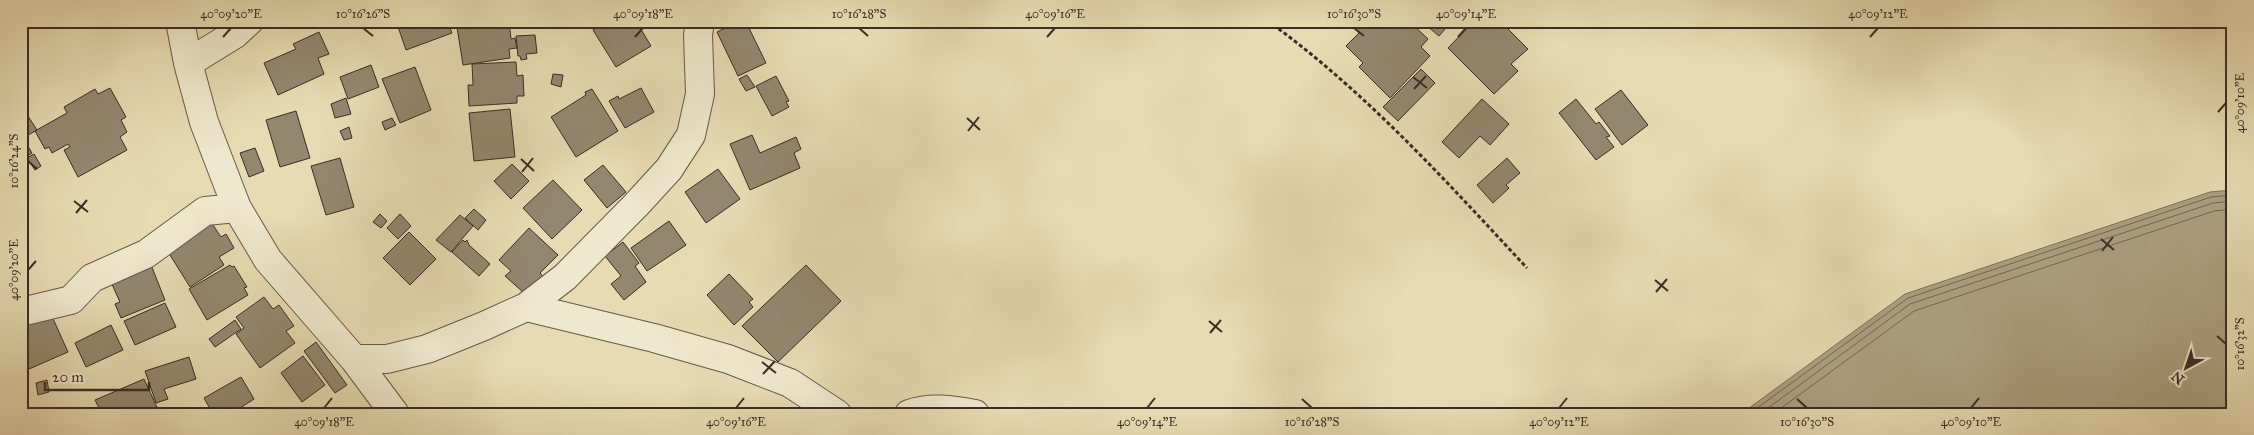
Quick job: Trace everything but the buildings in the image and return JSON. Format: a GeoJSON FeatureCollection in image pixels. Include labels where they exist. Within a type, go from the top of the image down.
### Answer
{"type":"FeatureCollection","features":[{"type":"Feature","properties":{"kind":"street"},"geometry":{"type":"LineString","coordinates":[[180,21],[188,63],[204,122],[237,208],[268,260],[354,359],[395,414]]}},
{"type":"Feature","properties":{"kind":"street"},"geometry":{"type":"LineString","coordinates":[[188,63],[234,34],[249,21]]}},
{"type":"Feature","properties":{"kind":"street"},"geometry":{"type":"LineString","coordinates":[[354,359],[387,359],[427,349],[484,326],[526,306],[565,277],[669,169],[691,135],[700,94],[698,35],[700,21]]}},
{"type":"Feature","properties":{"kind":"street"},"geometry":{"type":"LineString","coordinates":[[21,312],[71,300],[92,278],[146,254],[205,211],[237,208]]}},
{"type":"Feature","properties":{"kind":"street"},"geometry":{"type":"LineString","coordinates":[[526,306],[654,338],[728,359],[790,383],[837,414]]}},
{"type":"Feature","properties":{"kind":"street"},"geometry":{"type":"LineString","coordinates":[[909,414],[916,411],[942,409],[974,414]]}},
{"type":"Feature","properties":{"kind":"path"},"geometry":{"type":"LineString","coordinates":[[1268,21],[1294,40],[1386,120],[1527,268]]}},
{"type":"Feature","properties":{"kind":"water"},"geometry":{"type":"Polygon","coordinates":[[[2233,190],[2233,414],[1741,414],[1905,294],[2210,192],[2233,190]]]}}]}
